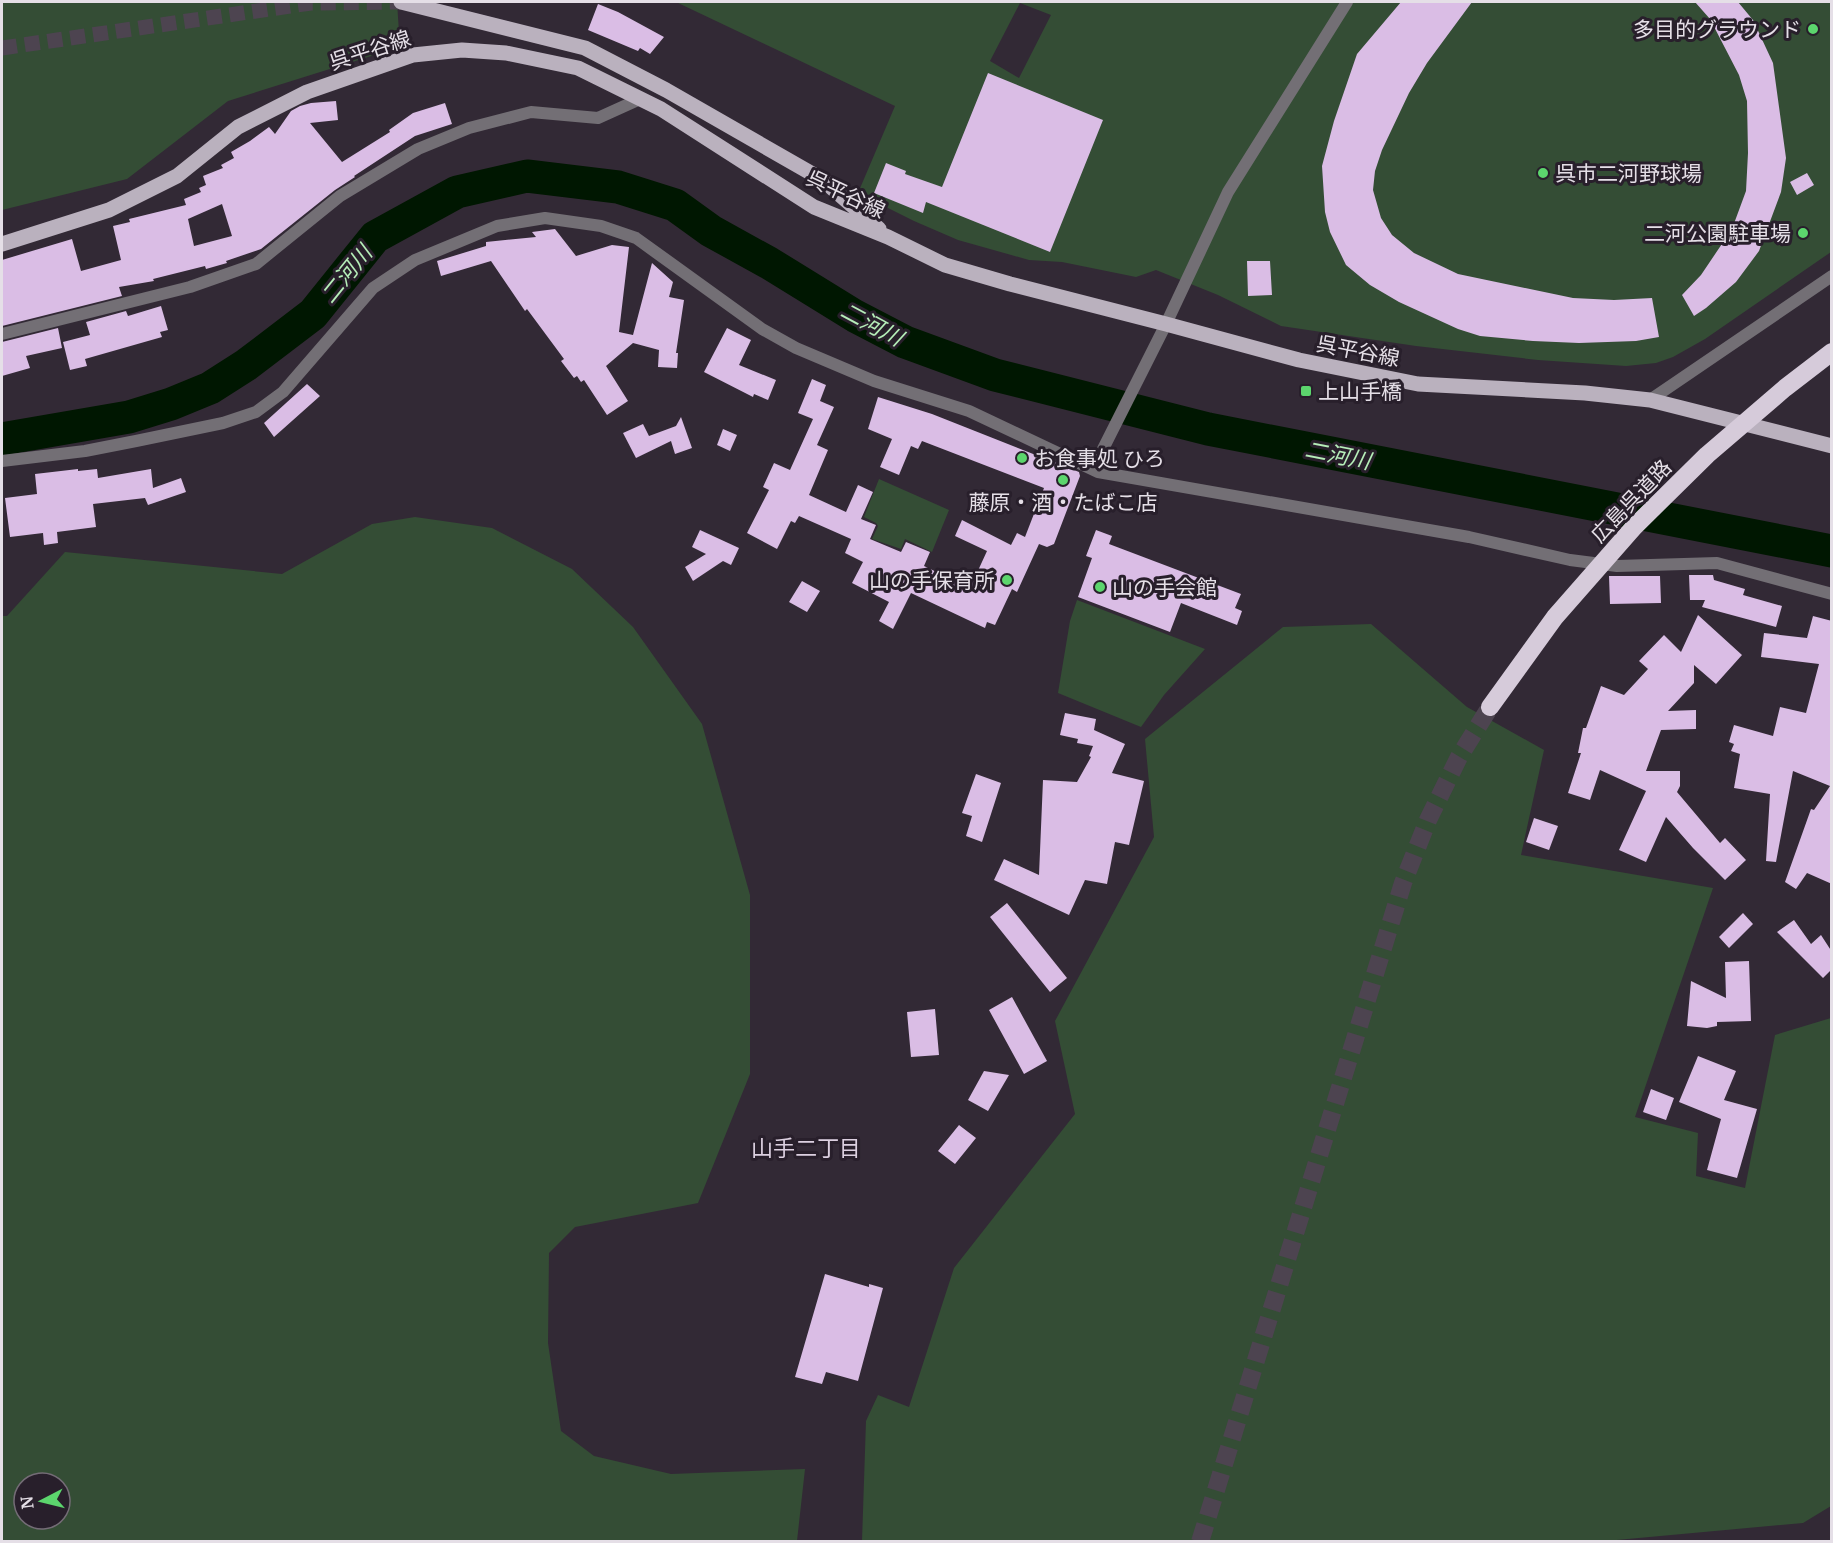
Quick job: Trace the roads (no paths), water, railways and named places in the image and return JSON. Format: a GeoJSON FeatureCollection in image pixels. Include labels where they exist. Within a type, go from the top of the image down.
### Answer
{"type":"FeatureCollection","features":[{"type":"Feature","properties":{"kind":"highway","name":"広島呉道路"},"geometry":{"type":"LineString","coordinates":[[1490,707],[1555,616],[1634,527],[1707,455],[1785,388],[1832,352]]}},
{"type":"Feature","properties":{"kind":"main road","name":"呉平谷線"},"geometry":{"type":"LineString","coordinates":[[401,2],[585,48],[666,90],[823,180],[888,237]]}},
{"type":"Feature","properties":{"kind":"main road","name":"呉平谷線"},"geometry":{"type":"LineString","coordinates":[[2,244],[108,210],[177,176],[238,127],[307,92],[413,55],[462,50],[506,53],[578,69],[661,109],[814,207],[888,237],[945,265],[1299,360],[1418,384],[1585,393],[1650,400],[1832,446]]}},
{"type":"Feature","properties":{"kind":"street"},"geometry":{"type":"LineString","coordinates":[[1098,472],[1103,449],[1166,324],[1228,192],[1347,2]]}},
{"type":"Feature","properties":{"kind":"street"},"geometry":{"type":"LineString","coordinates":[[2,334],[190,287],[256,264],[340,196],[418,150],[469,128],[531,112],[598,118],[640,99]]}},
{"type":"Feature","properties":{"kind":"street"},"geometry":{"type":"LineString","coordinates":[[2,461],[85,451],[223,423],[256,412],[283,392],[373,288],[415,260],[497,226],[545,218],[601,226],[636,238],[762,329],[795,348],[874,381],[969,411],[1098,472],[1469,537],[1570,560],[1617,566],[1717,564],[1832,594]]}},
{"type":"Feature","properties":{"kind":"street"},"geometry":{"type":"LineString","coordinates":[[1650,400],[1832,276]]}},
{"type":"Feature","properties":{"kind":"waterway","name":"二河川"},"geometry":{"type":"LineString","coordinates":[[2,439],[129,417],[171,404],[210,388],[246,365],[313,314],[375,237],[457,192],[527,176],[618,187],[675,205],[711,231],[769,263],[855,316],[905,342],[995,375],[1208,429],[1832,551]]}},
{"type":"Feature","properties":{"kind":"tunnel"},"geometry":{"type":"LineString","coordinates":[[2,48],[311,3],[401,2]]}},
{"type":"Feature","properties":{"kind":"tunnel"},"geometry":{"type":"LineString","coordinates":[[1200,1542],[1403,883],[1428,820],[1459,757],[1490,707]]}},
{"type":"Feature","properties":{"kind":"place","name":"多目的グラウンド"},"geometry":{"type":"Point","coordinates":[1813,29]}},
{"type":"Feature","properties":{"kind":"place","name":"呉市二河野球場"},"geometry":{"type":"Point","coordinates":[1543,173]}},
{"type":"Feature","properties":{"kind":"place","name":"二河公園駐車場"},"geometry":{"type":"Point","coordinates":[1803,233]}},
{"type":"Feature","properties":{"kind":"place","name":"上山手橋"},"geometry":{"type":"Point","coordinates":[1306,391]}},
{"type":"Feature","properties":{"kind":"place","name":"お食事処 ひろ"},"geometry":{"type":"Point","coordinates":[1022,458]}},
{"type":"Feature","properties":{"kind":"place","name":"藤原・酒・たばこ店"},"geometry":{"type":"Point","coordinates":[1063,480]}},
{"type":"Feature","properties":{"kind":"place","name":"山の手保育所"},"geometry":{"type":"Point","coordinates":[1007,580]}},
{"type":"Feature","properties":{"kind":"place","name":"山の手会館"},"geometry":{"type":"Point","coordinates":[1100,587]}},
{"type":"Feature","properties":{"kind":"district","name":"山手二丁目"},"geometry":{"type":"Point","coordinates":[806,1148]}}]}
